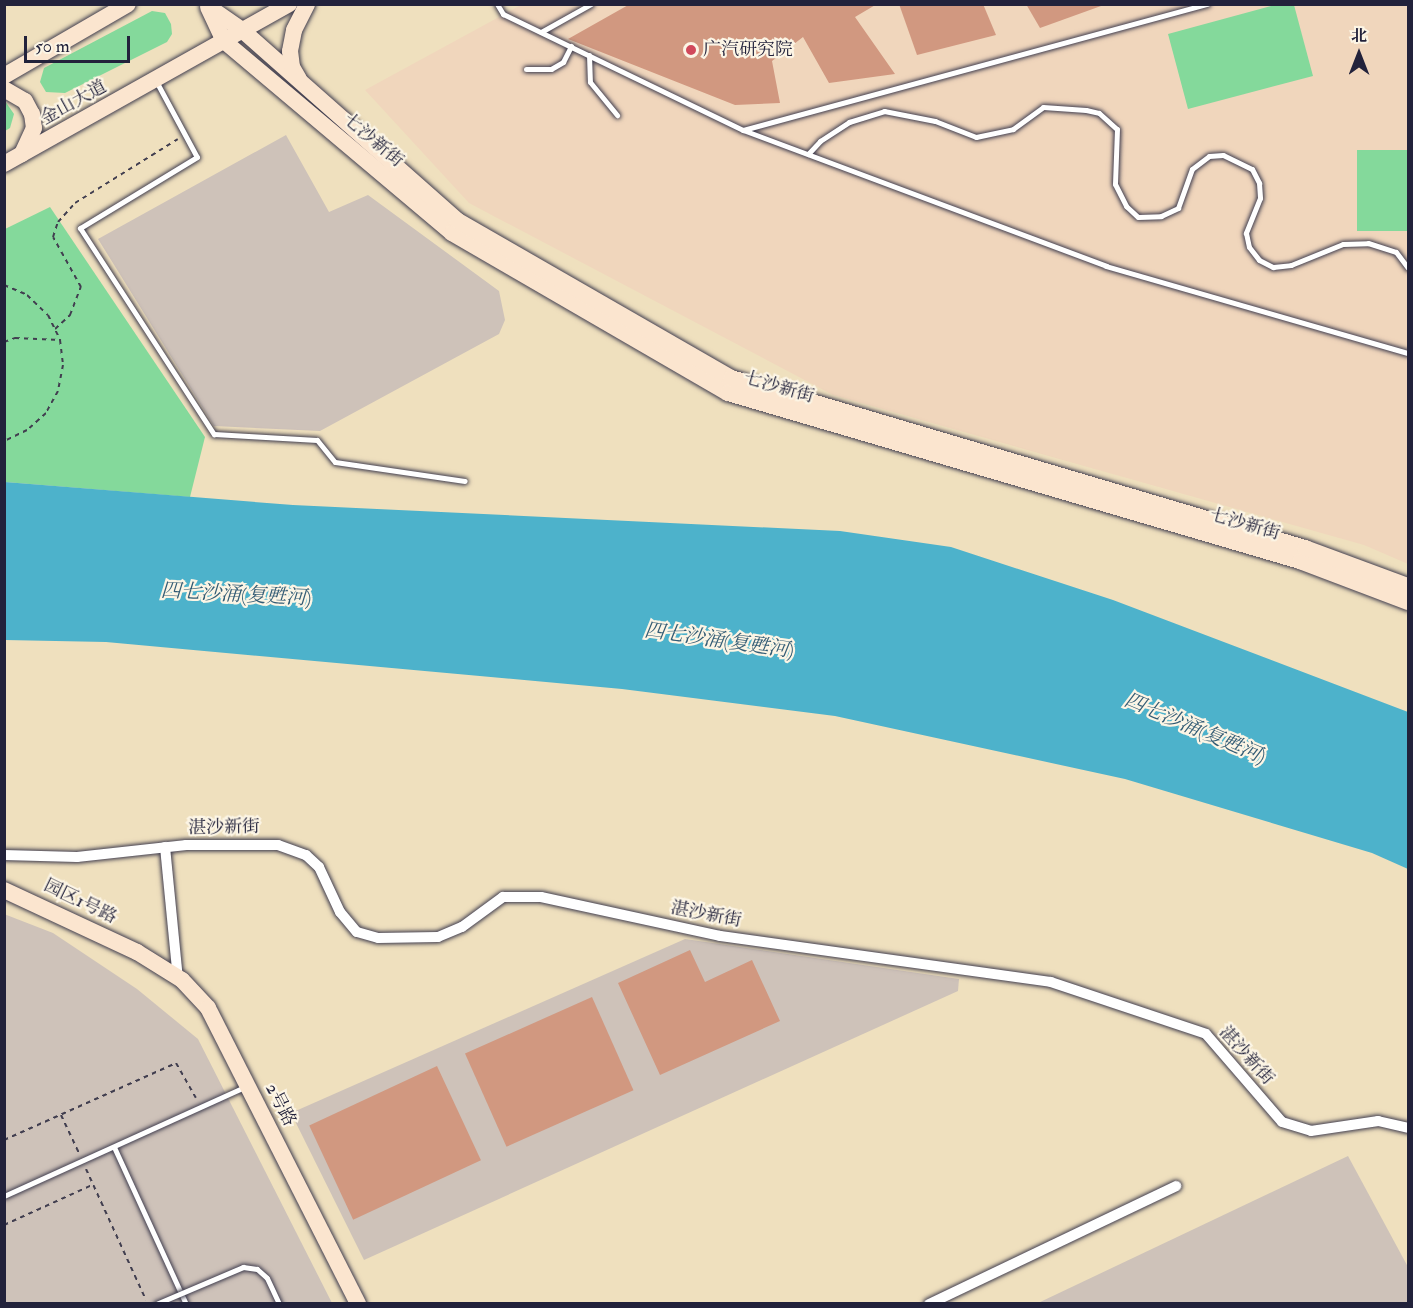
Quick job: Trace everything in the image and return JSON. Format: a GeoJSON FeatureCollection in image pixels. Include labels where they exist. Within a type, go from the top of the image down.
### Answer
{"type":"FeatureCollection","features":[{"type":"Feature","properties":{"kind":"street"},"geometry":{"type":"LineString","coordinates":[[4,76],[128,4]]}},
{"type":"Feature","properties":{"kind":"street","name":"金山大道"},"geometry":{"type":"LineString","coordinates":[[4,164],[289,4]]}},
{"type":"Feature","properties":{"kind":"street"},"geometry":{"type":"LineString","coordinates":[[301,82],[292,67],[290,51],[294,30],[307,4]]}},
{"type":"Feature","properties":{"kind":"street"},"geometry":{"type":"LineString","coordinates":[[207,6],[224,41]]}},
{"type":"Feature","properties":{"kind":"street","name":"七沙新街"},"geometry":{"type":"LineString","coordinates":[[207,6],[242,30],[458,221],[731,378],[1305,548],[1408,586]]}},
{"type":"Feature","properties":{"kind":"street","name":"七沙新街"},"geometry":{"type":"LineString","coordinates":[[224,41],[452,233],[728,393],[1300,561],[1408,602]]}},
{"type":"Feature","properties":{"kind":"street"},"geometry":{"type":"LineString","coordinates":[[4,89],[25,101],[32,114],[34,128],[22,155]]}},
{"type":"Feature","properties":{"kind":"street","name":"湛沙新街"},"geometry":{"type":"LineString","coordinates":[[4,855],[77,857],[165,847],[278,845],[306,855],[319,867],[340,912],[357,933],[378,938],[438,937],[462,927],[503,897],[541,897],[720,936],[1051,982],[1206,1034],[1282,1122],[1311,1131],[1378,1121],[1408,1128]]}},
{"type":"Feature","properties":{"kind":"street"},"geometry":{"type":"LineString","coordinates":[[165,847],[178,979]]}},
{"type":"Feature","properties":{"kind":"street","name":"园区1号路"},"geometry":{"type":"LineString","coordinates":[[4,890],[137,952]]}},
{"type":"Feature","properties":{"kind":"street","name":"2号路"},"geometry":{"type":"LineString","coordinates":[[137,952],[178,979],[208,1008],[358,1304]]}},
{"type":"Feature","properties":{"kind":"street"},"geometry":{"type":"LineString","coordinates":[[929,1304],[1176,1186]]}},
{"type":"Feature","properties":{"kind":"lane"},"geometry":{"type":"LineString","coordinates":[[497,4],[503,14],[743,130],[1106,266],[1408,352]]}},
{"type":"Feature","properties":{"kind":"lane"},"geometry":{"type":"LineString","coordinates":[[541,32],[591,4]]}},
{"type":"Feature","properties":{"kind":"lane"},"geometry":{"type":"LineString","coordinates":[[743,130],[1207,4]]}},
{"type":"Feature","properties":{"kind":"lane"},"geometry":{"type":"LineString","coordinates":[[526,69],[551,69],[563,62],[571,46]]}},
{"type":"Feature","properties":{"kind":"lane"},"geometry":{"type":"LineString","coordinates":[[589,55],[590,82],[616,115]]}},
{"type":"Feature","properties":{"kind":"lane"},"geometry":{"type":"LineString","coordinates":[[156,79],[197,157],[80,228],[214,434],[317,440],[335,462],[465,481]]}},
{"type":"Feature","properties":{"kind":"lane"},"geometry":{"type":"LineString","coordinates":[[808,154],[820,141],[849,123],[884,111],[935,121],[976,137],[1012,129],[1043,107],[1093,111],[1110,120],[1118,129],[1115,184],[1126,206],[1138,218],[1161,216],[1178,208],[1192,169],[1209,156],[1223,155],[1252,169],[1259,183],[1260,198],[1246,233],[1249,247],[1259,260],[1273,267],[1292,265],[1343,244],[1368,243],[1396,252],[1408,268]]}},
{"type":"Feature","properties":{"kind":"lane"},"geometry":{"type":"LineString","coordinates":[[4,1196],[248,1085]]}},
{"type":"Feature","properties":{"kind":"lane"},"geometry":{"type":"LineString","coordinates":[[114,1147],[186,1304]]}},
{"type":"Feature","properties":{"kind":"lane"},"geometry":{"type":"LineString","coordinates":[[156,1304],[243,1267],[257,1269],[262,1274],[279,1304]]}},
{"type":"Feature","properties":{"kind":"path"},"geometry":{"type":"LineString","coordinates":[[4,285],[27,295],[48,315],[60,340],[63,365],[54,398],[46,413],[27,430],[4,441]]}},
{"type":"Feature","properties":{"kind":"path"},"geometry":{"type":"LineString","coordinates":[[4,342],[15,338],[60,340]]}},
{"type":"Feature","properties":{"kind":"path"},"geometry":{"type":"LineString","coordinates":[[4,1140],[176,1063],[201,1107]]}},
{"type":"Feature","properties":{"kind":"path"},"geometry":{"type":"LineString","coordinates":[[62,1115],[146,1300]]}},
{"type":"Feature","properties":{"kind":"path"},"geometry":{"type":"LineString","coordinates":[[4,1225],[93,1184]]}},
{"type":"Feature","properties":{"kind":"shaded area"},"geometry":{"type":"Polygon","coordinates":[[[521,5],[1408,5],[1408,564],[1364,545],[833,395],[469,203],[365,90],[521,5]]]}},
{"type":"Feature","properties":{"kind":"shaded area"},"geometry":{"type":"Polygon","coordinates":[[[286,135],[329,212],[368,195],[499,291],[505,320],[499,334],[320,431],[214,426],[98,239],[286,135]]]}},
{"type":"Feature","properties":{"kind":"shaded area"},"geometry":{"type":"Polygon","coordinates":[[[4,914],[53,933],[137,989],[198,1039],[332,1303],[5,1303],[4,914]]]}},
{"type":"Feature","properties":{"kind":"shaded area"},"geometry":{"type":"Polygon","coordinates":[[[685,939],[959,979],[958,991],[364,1260],[291,1113],[685,939]]]}},
{"type":"Feature","properties":{"kind":"shaded area"},"geometry":{"type":"Polygon","coordinates":[[[1348,1156],[1408,1267],[1408,1303],[1038,1303],[1348,1156]]]}},
{"type":"Feature","properties":{"kind":"green space"},"geometry":{"type":"Polygon","coordinates":[[[1278,4],[1294,5],[1313,76],[1188,109],[1168,34],[1278,4]]]}},
{"type":"Feature","properties":{"kind":"green space"},"geometry":{"type":"Polygon","coordinates":[[[152,11],[165,13],[171,24],[172,34],[167,42],[65,93],[46,92],[40,82],[44,68],[152,11]]]}},
{"type":"Feature","properties":{"kind":"green space"},"geometry":{"type":"Polygon","coordinates":[[[5,101],[14,114],[10,128],[5,131],[5,101]]]}},
{"type":"Feature","properties":{"kind":"green space"},"geometry":{"type":"Polygon","coordinates":[[[1357,150],[1408,150],[1408,231],[1357,231],[1357,150]]]}},
{"type":"Feature","properties":{"kind":"green space"},"geometry":{"type":"Polygon","coordinates":[[[50,207],[205,437],[190,497],[5,482],[5,229],[50,207]]]}},
{"type":"Feature","properties":{"kind":"water","name":"四七沙涌(复甦河)"},"geometry":{"type":"Polygon","coordinates":[[[5,482],[293,505],[840,531],[951,547],[1113,600],[1408,712],[1408,869],[1372,853],[1125,779],[835,716],[622,689],[106,642],[5,640],[5,482]]]}},
{"type":"Feature","properties":{"kind":"building","name":"广汽研究院"},"geometry":{"type":"Polygon","coordinates":[[[630,4],[877,4],[855,17],[895,74],[829,83],[803,37],[772,61],[780,103],[735,105],[568,39],[630,4]]]}},
{"type":"Feature","properties":{"kind":"building"},"geometry":{"type":"Polygon","coordinates":[[[899,4],[983,4],[996,35],[917,55],[899,4]]]}},
{"type":"Feature","properties":{"kind":"building"},"geometry":{"type":"Polygon","coordinates":[[[1026,4],[1101,4],[1101,6],[1040,28],[1026,4]]]}},
{"type":"Feature","properties":{"kind":"building"},"geometry":{"type":"Polygon","coordinates":[[[690,950],[705,982],[752,960],[780,1021],[660,1075],[618,983],[690,950]]]}},
{"type":"Feature","properties":{"kind":"building"},"geometry":{"type":"Polygon","coordinates":[[[592,997],[633,1090],[507,1147],[465,1054],[592,997]]]}},
{"type":"Feature","properties":{"kind":"building"},"geometry":{"type":"Polygon","coordinates":[[[437,1066],[481,1160],[353,1220],[309,1126],[437,1066]]]}},
{"type":"Feature","properties":{"kind":"place","name":"广汽研究院"},"geometry":{"type":"Point","coordinates":[691,50]}}]}
